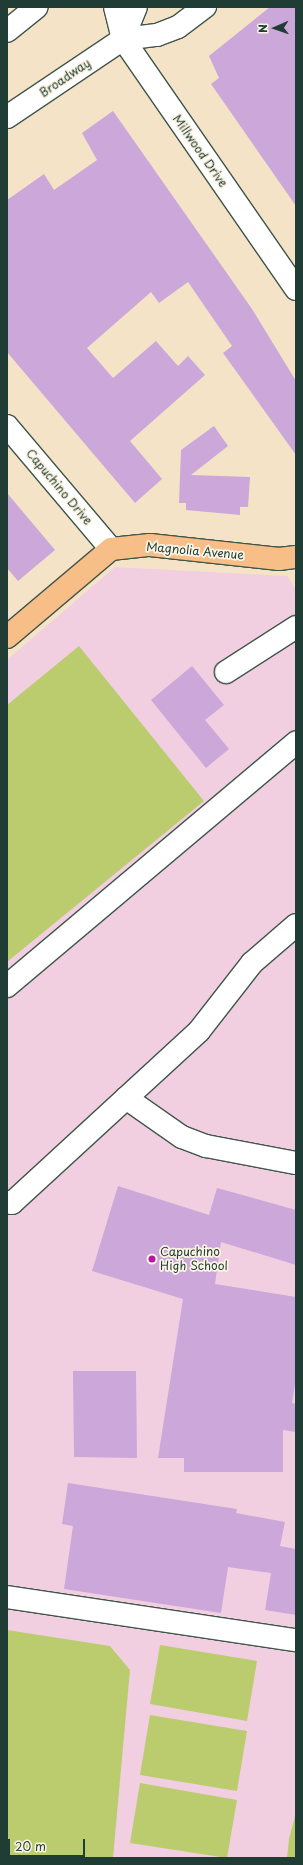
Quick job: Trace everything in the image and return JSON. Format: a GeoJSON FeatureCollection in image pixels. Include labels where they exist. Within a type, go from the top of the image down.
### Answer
{"type":"FeatureCollection","features":[{"type":"Feature","properties":{"kind":"main road","name":"Magnolia Avenue"},"geometry":{"type":"LineString","coordinates":[[111,548],[150,546],[279,559],[296,557]]}},
{"type":"Feature","properties":{"kind":"main road"},"geometry":{"type":"LineString","coordinates":[[7,637],[111,548]]}},
{"type":"Feature","properties":{"kind":"street"},"geometry":{"type":"LineString","coordinates":[[7,31],[38,7]]}},
{"type":"Feature","properties":{"kind":"street","name":"Millwood Drive"},"geometry":{"type":"LineString","coordinates":[[115,7],[123,40],[296,289]]}},
{"type":"Feature","properties":{"kind":"street"},"geometry":{"type":"LineString","coordinates":[[123,40],[136,7]]}},
{"type":"Feature","properties":{"kind":"street","name":"Broadway"},"geometry":{"type":"LineString","coordinates":[[9,109],[123,40],[157,35],[178,27],[205,7]]}},
{"type":"Feature","properties":{"kind":"street","name":"Capuchino Drive"},"geometry":{"type":"LineString","coordinates":[[7,426],[111,548]]}},
{"type":"Feature","properties":{"kind":"street"},"geometry":{"type":"LineString","coordinates":[[226,672],[296,627]]}},
{"type":"Feature","properties":{"kind":"street"},"geometry":{"type":"LineString","coordinates":[[7,986],[296,743]]}},
{"type":"Feature","properties":{"kind":"street"},"geometry":{"type":"LineString","coordinates":[[7,1202],[12,1203],[199,1031],[252,963],[296,925]]}},
{"type":"Feature","properties":{"kind":"street"},"geometry":{"type":"LineString","coordinates":[[126,1098],[182,1137],[206,1146],[296,1163]]}},
{"type":"Feature","properties":{"kind":"street"},"geometry":{"type":"LineString","coordinates":[[7,1597],[296,1640]]}},
{"type":"Feature","properties":{"kind":"shaded area","name":"Capuchino High School"},"geometry":{"type":"Polygon","coordinates":[[[115,567],[287,576],[296,589],[296,1858],[7,1858],[7,660],[115,567]]]}},
{"type":"Feature","properties":{"kind":"green space"},"geometry":{"type":"Polygon","coordinates":[[[79,646],[204,801],[7,962],[7,705],[79,646]]]}},
{"type":"Feature","properties":{"kind":"green space"},"geometry":{"type":"Polygon","coordinates":[[[7,1630],[110,1646],[130,1670],[113,1858],[7,1858],[7,1630]]]}},
{"type":"Feature","properties":{"kind":"green space"},"geometry":{"type":"Polygon","coordinates":[[[160,1645],[257,1661],[247,1721],[150,1704],[160,1645]]]}},
{"type":"Feature","properties":{"kind":"green space"},"geometry":{"type":"Polygon","coordinates":[[[150,1715],[247,1731],[237,1791],[140,1775],[150,1715]]]}},
{"type":"Feature","properties":{"kind":"green space"},"geometry":{"type":"Polygon","coordinates":[[[140,1783],[237,1800],[227,1858],[130,1843],[140,1783]]]}},
{"type":"Feature","properties":{"kind":"green space"},"geometry":{"type":"Polygon","coordinates":[[[296,1812],[296,1858],[287,1858],[289,1839],[296,1812]]]}},
{"type":"Feature","properties":{"kind":"building"},"geometry":{"type":"Polygon","coordinates":[[[270,7],[296,7],[296,206],[211,84],[219,78],[209,56],[270,7]]]}},
{"type":"Feature","properties":{"kind":"building"},"geometry":{"type":"Polygon","coordinates":[[[113,111],[252,309],[296,381],[296,455],[223,353],[232,346],[188,282],[159,303],[151,292],[87,348],[113,378],[156,341],[178,366],[188,356],[205,375],[130,441],[162,479],[135,503],[7,352],[7,200],[44,174],[54,190],[97,160],[82,133],[113,111]]]}},
{"type":"Feature","properties":{"kind":"building"},"geometry":{"type":"Polygon","coordinates":[[[214,426],[228,446],[191,475],[250,477],[248,507],[240,507],[240,515],[186,510],[186,503],[179,503],[181,450],[214,426]]]}},
{"type":"Feature","properties":{"kind":"building"},"geometry":{"type":"Polygon","coordinates":[[[7,493],[55,550],[18,581],[7,568],[7,493]]]}},
{"type":"Feature","properties":{"kind":"building"},"geometry":{"type":"Polygon","coordinates":[[[192,666],[224,705],[205,720],[229,749],[206,768],[151,700],[192,666]]]}},
{"type":"Feature","properties":{"kind":"building"},"geometry":{"type":"Polygon","coordinates":[[[118,1186],[209,1215],[217,1188],[296,1210],[296,1265],[221,1242],[215,1284],[296,1297],[296,1378],[292,1403],[296,1404],[296,1432],[283,1430],[283,1472],[184,1472],[184,1458],[158,1458],[183,1299],[92,1271],[118,1186]]]}},
{"type":"Feature","properties":{"kind":"building"},"geometry":{"type":"Polygon","coordinates":[[[73,1371],[136,1371],[137,1458],[74,1457],[73,1371]]]}},
{"type":"Feature","properties":{"kind":"building"},"geometry":{"type":"Polygon","coordinates":[[[68,1483],[237,1509],[236,1513],[285,1522],[280,1546],[296,1549],[296,1615],[265,1610],[271,1573],[228,1567],[221,1613],[64,1589],[73,1526],[62,1524],[68,1483]]]}},
{"type":"Feature","properties":{"kind":"place","name":"Capuchino High School"},"geometry":{"type":"Point","coordinates":[152,1259]}}]}
